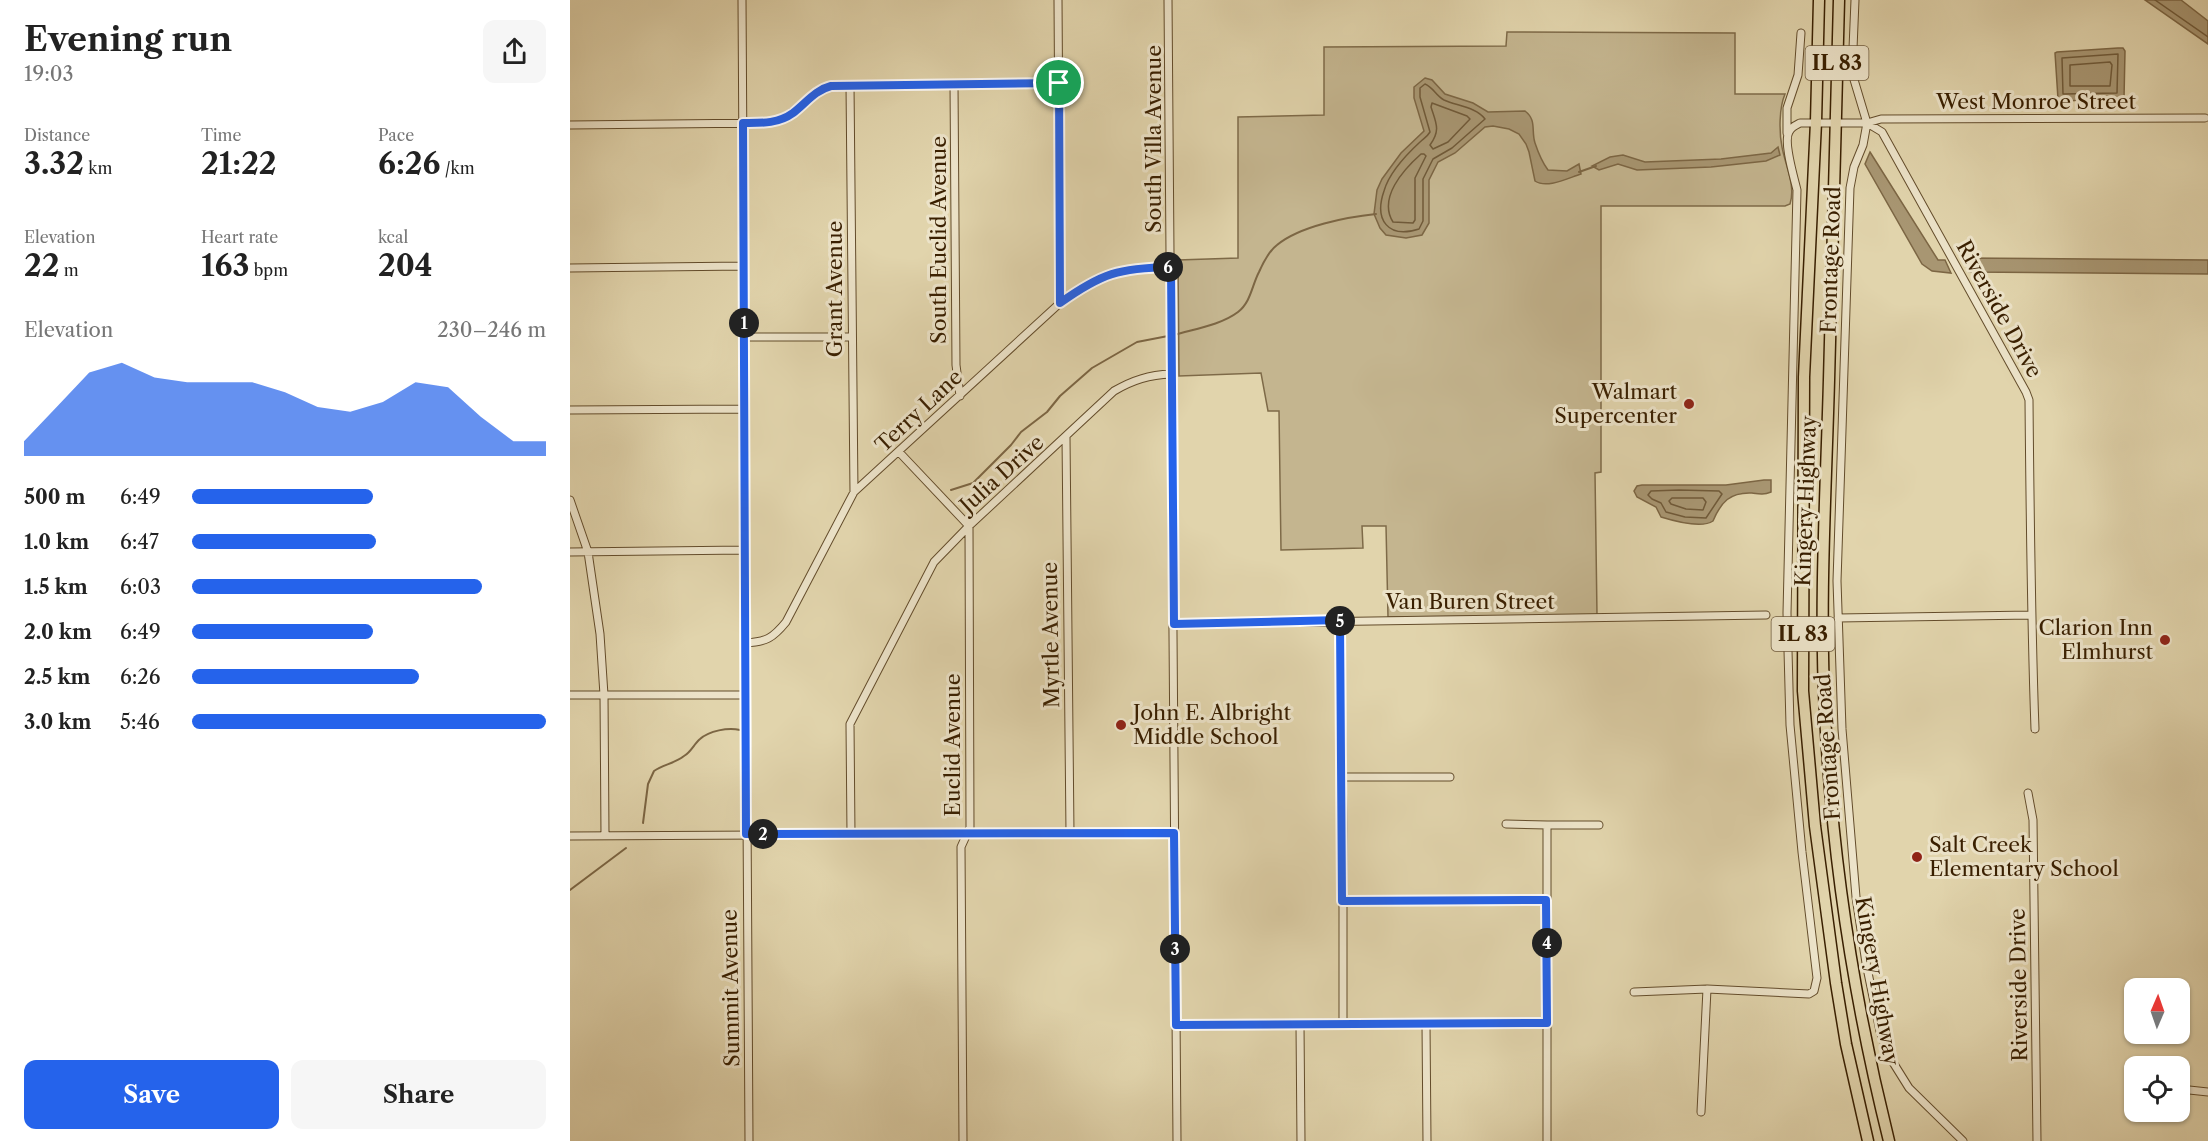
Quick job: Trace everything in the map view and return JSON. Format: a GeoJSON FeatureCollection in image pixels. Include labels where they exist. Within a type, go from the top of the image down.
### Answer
{"type":"FeatureCollection","features":[{"type":"Feature","properties":{"kind":"highway","name":"Kingery Highway"},"geometry":{"type":"LineString","coordinates":[[1819,0],[1816,122],[1803,377],[1803,691],[1814,815],[1836,983],[1846,1044],[1868,1141]]}},
{"type":"Feature","properties":{"kind":"highway","name":"Kingery Highway"},"geometry":{"type":"LineString","coordinates":[[1839,0],[1822,598],[1825,714],[1834,828],[1848,942],[1870,1063],[1889,1141]]}},
{"type":"Feature","properties":{"kind":"street","name":"Summit Avenue"},"geometry":{"type":"LineString","coordinates":[[742,0],[749,1141]]}},
{"type":"Feature","properties":{"kind":"street"},"geometry":{"type":"LineString","coordinates":[[1058,0],[1060,303]]}},
{"type":"Feature","properties":{"kind":"street","name":"South Villa Avenue"},"geometry":{"type":"LineString","coordinates":[[1168,0],[1177,1141]]}},
{"type":"Feature","properties":{"kind":"street"},"geometry":{"type":"LineString","coordinates":[[1787,134],[1792,127],[1800,123],[1867,123],[1852,73],[1854,0]]}},
{"type":"Feature","properties":{"kind":"street","name":"Frontage Road"},"geometry":{"type":"LineString","coordinates":[[1634,992],[1707,989],[1809,994],[1814,991],[1817,978],[1790,725],[1787,614],[1797,190],[1787,143],[1787,108],[1798,75],[1801,33]]}},
{"type":"Feature","properties":{"kind":"street"},"geometry":{"type":"LineString","coordinates":[[570,125],[776,121],[792,113],[825,87],[1059,83]]}},
{"type":"Feature","properties":{"kind":"street","name":"South Euclid Avenue"},"geometry":{"type":"LineString","coordinates":[[954,84],[956,365],[960,396]]}},
{"type":"Feature","properties":{"kind":"street","name":"Grant Avenue"},"geometry":{"type":"LineString","coordinates":[[850,85],[854,492]]}},
{"type":"Feature","properties":{"kind":"street","name":"West Monroe Street"},"geometry":{"type":"LineString","coordinates":[[1867,123],[1881,119],[2205,118]]}},
{"type":"Feature","properties":{"kind":"street","name":"Riverside Drive"},"geometry":{"type":"LineString","coordinates":[[1867,123],[1882,132],[1888,142],[2029,400],[2031,615],[2035,729]]}},
{"type":"Feature","properties":{"kind":"street","name":"Frontage Road"},"geometry":{"type":"LineString","coordinates":[[1867,123],[1850,188],[1837,581],[1842,729],[1856,897],[1880,1031],[1889,1056],[1909,1088],[1963,1141]]}},
{"type":"Feature","properties":{"kind":"street"},"geometry":{"type":"LineString","coordinates":[[570,268],[744,266]]}},
{"type":"Feature","properties":{"kind":"street","name":"Terry Lane"},"geometry":{"type":"LineString","coordinates":[[747,643],[764,642],[786,622],[854,492],[1060,303],[1081,288],[1115,272],[1137,268],[1171,267]]}},
{"type":"Feature","properties":{"kind":"street"},"geometry":{"type":"LineString","coordinates":[[744,337],[851,337]]}},
{"type":"Feature","properties":{"kind":"street","name":"Julia Drive"},"geometry":{"type":"LineString","coordinates":[[850,834],[850,724],[934,561],[1114,391],[1137,379],[1171,374]]}},
{"type":"Feature","properties":{"kind":"street"},"geometry":{"type":"LineString","coordinates":[[570,410],[744,409]]}},
{"type":"Feature","properties":{"kind":"street","name":"Myrtle Avenue"},"geometry":{"type":"LineString","coordinates":[[1066,437],[1070,833]]}},
{"type":"Feature","properties":{"kind":"street"},"geometry":{"type":"LineString","coordinates":[[899,452],[969,526]]}},
{"type":"Feature","properties":{"kind":"street"},"geometry":{"type":"LineString","coordinates":[[570,500],[588,552],[600,634],[604,695],[605,835]]}},
{"type":"Feature","properties":{"kind":"street","name":"Euclid Avenue"},"geometry":{"type":"LineString","coordinates":[[963,1141],[962,847],[970,827],[969,526]]}},
{"type":"Feature","properties":{"kind":"street"},"geometry":{"type":"LineString","coordinates":[[570,552],[745,550]]}},
{"type":"Feature","properties":{"kind":"street","name":"Van Buren Street"},"geometry":{"type":"LineString","coordinates":[[1174,624],[1766,615]]}},
{"type":"Feature","properties":{"kind":"street"},"geometry":{"type":"LineString","coordinates":[[1838,618],[2031,615]]}},
{"type":"Feature","properties":{"kind":"street"},"geometry":{"type":"LineString","coordinates":[[1340,620],[1343,1025]]}},
{"type":"Feature","properties":{"kind":"street"},"geometry":{"type":"LineString","coordinates":[[570,695],[746,695]]}},
{"type":"Feature","properties":{"kind":"street"},"geometry":{"type":"LineString","coordinates":[[1341,777],[1450,777]]}},
{"type":"Feature","properties":{"kind":"street","name":"Riverside Drive"},"geometry":{"type":"LineString","coordinates":[[2028,793],[2033,820],[2037,1141]]}},
{"type":"Feature","properties":{"kind":"street"},"geometry":{"type":"LineString","coordinates":[[1506,824],[1599,825]]}},
{"type":"Feature","properties":{"kind":"street"},"geometry":{"type":"LineString","coordinates":[[1547,825],[1547,1141]]}},
{"type":"Feature","properties":{"kind":"street"},"geometry":{"type":"LineString","coordinates":[[570,836],[1174,833]]}},
{"type":"Feature","properties":{"kind":"street"},"geometry":{"type":"LineString","coordinates":[[1342,901],[1546,900]]}},
{"type":"Feature","properties":{"kind":"street"},"geometry":{"type":"LineString","coordinates":[[1701,1112],[1707,989]]}},
{"type":"Feature","properties":{"kind":"street"},"geometry":{"type":"LineString","coordinates":[[1176,1025],[1547,1023]]}},
{"type":"Feature","properties":{"kind":"street"},"geometry":{"type":"LineString","coordinates":[[1426,1024],[1427,1141]]}},
{"type":"Feature","properties":{"kind":"street"},"geometry":{"type":"LineString","coordinates":[[1300,1025],[1301,1141]]}},
{"type":"Feature","properties":{"kind":"street"},"geometry":{"type":"LineString","coordinates":[[2190,1090],[2208,1092]]}},
{"type":"Feature","properties":{"kind":"shaded area"},"geometry":{"type":"Polygon","coordinates":[[[1507,32],[1735,33],[1735,94],[1785,94],[1780,134],[1791,182],[1792,197],[1790,204],[1785,206],[1601,206],[1601,472],[1595,473],[1597,615],[1388,617],[1386,526],[1362,526],[1363,548],[1281,550],[1279,411],[1268,411],[1261,373],[1179,376],[1178,260],[1238,258],[1238,117],[1324,115],[1324,47],[1506,46],[1507,32]]]}},
{"type":"Feature","properties":{"kind":"water"},"geometry":{"type":"Polygon","coordinates":[[[2145,0],[2181,0],[2208,21],[2208,44],[2145,0]]]}},
{"type":"Feature","properties":{"kind":"water"},"geometry":{"type":"Polygon","coordinates":[[[2123,48],[2125,51],[2124,99],[2060,101],[2058,99],[2055,53],[2123,48]]]}},
{"type":"Feature","properties":{"kind":"water"},"geometry":{"type":"Polygon","coordinates":[[[1425,78],[1432,80],[1445,94],[1473,103],[1488,112],[1525,111],[1531,118],[1535,143],[1548,170],[1567,171],[1579,164],[1581,174],[1545,184],[1535,181],[1529,152],[1519,134],[1509,129],[1485,127],[1455,153],[1438,162],[1429,180],[1429,223],[1422,235],[1406,238],[1386,235],[1374,214],[1377,190],[1401,153],[1424,131],[1414,98],[1414,87],[1425,78]]]}},
{"type":"Feature","properties":{"kind":"water"},"geometry":{"type":"Polygon","coordinates":[[[1778,147],[1780,155],[1766,161],[1711,167],[1637,170],[1618,164],[1599,170],[1592,166],[1610,157],[1623,155],[1645,162],[1721,159],[1771,153],[1778,147]]]}},
{"type":"Feature","properties":{"kind":"water"},"geometry":{"type":"Polygon","coordinates":[[[1870,152],[1938,260],[1945,260],[1951,273],[1932,271],[1922,264],[1865,164],[1870,152]]]}},
{"type":"Feature","properties":{"kind":"water"},"geometry":{"type":"Polygon","coordinates":[[[1963,258],[2208,260],[2208,274],[1969,272],[1963,258]]]}},
{"type":"Feature","properties":{"kind":"water"},"geometry":{"type":"Polygon","coordinates":[[[1771,480],[1771,492],[1732,496],[1719,508],[1713,521],[1702,524],[1661,517],[1656,507],[1637,497],[1634,491],[1637,486],[1642,485],[1726,485],[1771,480]]]}},
{"type":"Feature","properties":{"kind":"waterway"},"geometry":{"type":"LineString","coordinates":[[1579,172],[1596,166]]}},
{"type":"Feature","properties":{"kind":"waterway"},"geometry":{"type":"LineString","coordinates":[[1174,335],[1216,323],[1238,312],[1249,298],[1264,261],[1274,248],[1287,238],[1324,224],[1376,214]]}},
{"type":"Feature","properties":{"kind":"waterway"},"geometry":{"type":"LineString","coordinates":[[951,490],[973,483],[1021,432],[1047,412],[1060,396],[1092,368],[1137,342],[1168,336]]}},
{"type":"Feature","properties":{"kind":"waterway"},"geometry":{"type":"LineString","coordinates":[[643,823],[648,784],[654,771],[689,752],[700,739],[708,734],[724,729],[740,730]]}},
{"type":"Feature","properties":{"kind":"waterway"},"geometry":{"type":"LineString","coordinates":[[570,890],[626,848]]}},
{"type":"Feature","properties":{"kind":"place","name":"Walmart Supercenter"},"geometry":{"type":"Point","coordinates":[1689,404]}},
{"type":"Feature","properties":{"kind":"place","name":"Clarion Inn Elmhurst"},"geometry":{"type":"Point","coordinates":[2165,640]}},
{"type":"Feature","properties":{"kind":"place","name":"John E. Albright Middle School"},"geometry":{"type":"Point","coordinates":[1121,725]}},
{"type":"Feature","properties":{"kind":"place","name":"Salt Creek Elementary School"},"geometry":{"type":"Point","coordinates":[1917,857]}},
{"type":"Feature","properties":{"kind":"route"},"geometry":{"type":"LineString","coordinates":[[1059,83],[1060,303],[1081,288],[1115,272],[1137,268],[1171,267],[1174,624],[1340,620],[1342,901],[1546,900],[1547,1023],[1176,1025],[1174,833],[746,834],[747,643],[743,123],[765,123],[786,117],[818,91],[831,86],[1059,83]]}}]}
